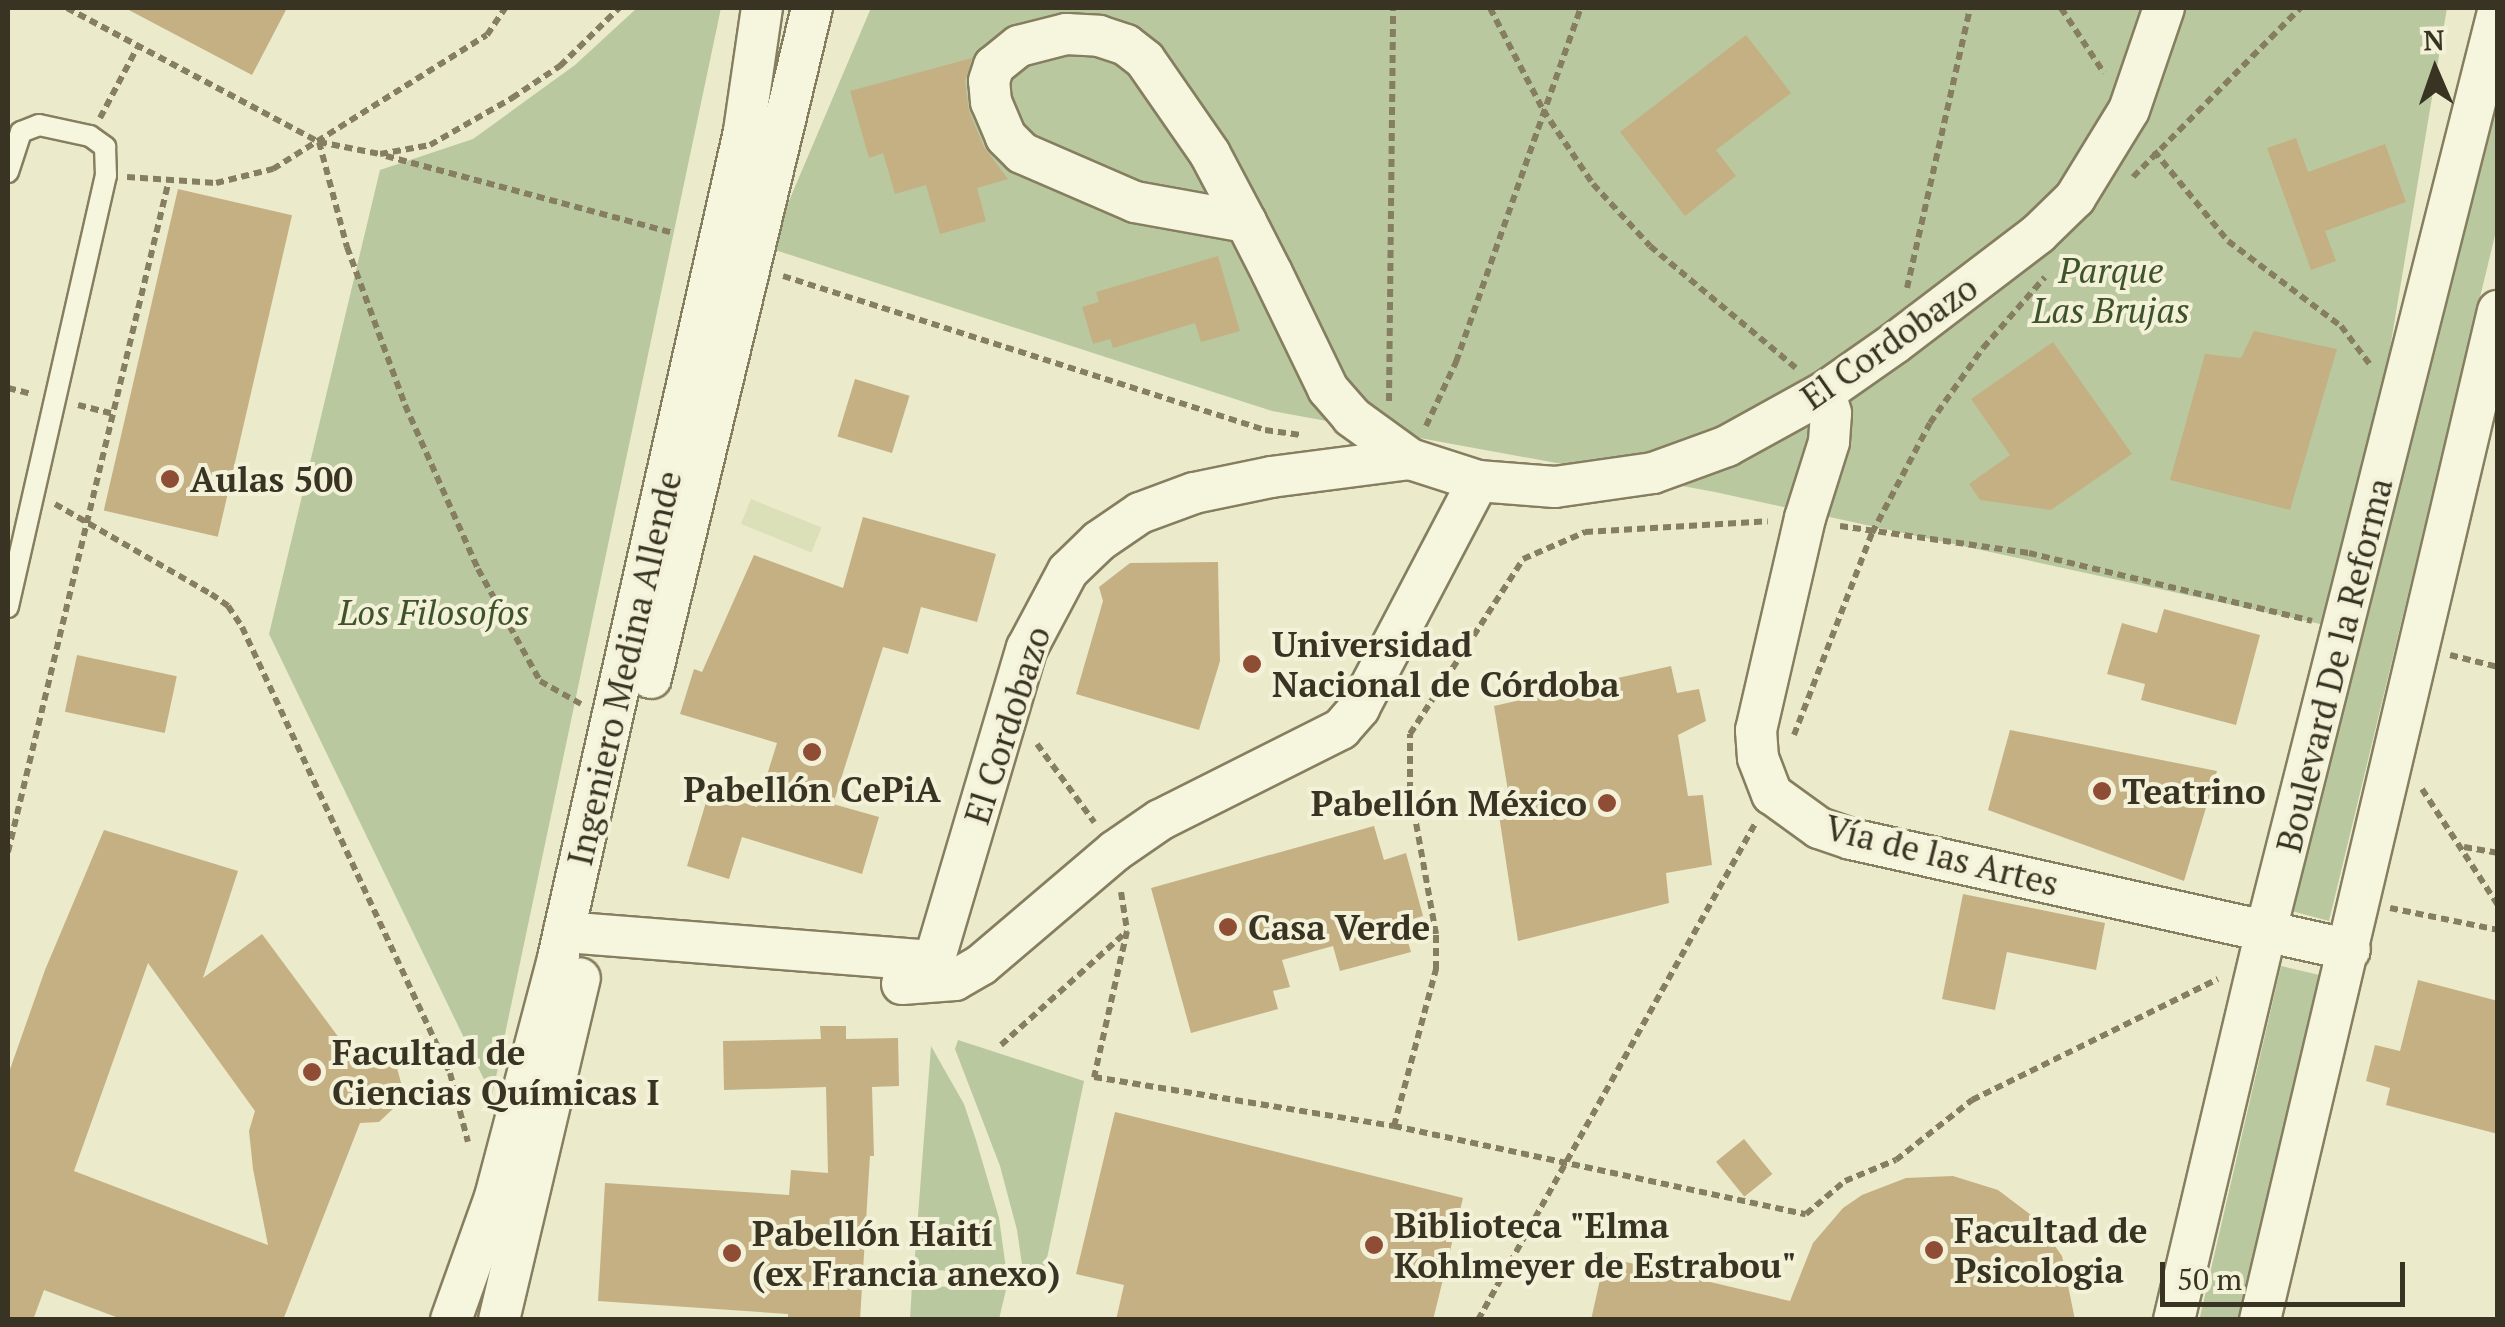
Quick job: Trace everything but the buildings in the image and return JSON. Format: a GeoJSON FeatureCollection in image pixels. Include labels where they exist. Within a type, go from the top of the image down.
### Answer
{"type":"FeatureCollection","features":[{"type":"Feature","properties":{"kind":"street","name":"Ingeniero Medina Allende"},"geometry":{"type":"LineString","coordinates":[[498,1320],[574,946],[613,722],[744,131],[762,8]]}},
{"type":"Feature","properties":{"kind":"street","name":"Ingeniero Medina Allende"},"geometry":{"type":"LineString","coordinates":[[451,1320],[496,1197],[574,946],[812,8]]}},
{"type":"Feature","properties":{"kind":"street","name":"El Cordobazo"},"geometry":{"type":"LineString","coordinates":[[930,973],[1027,648],[1068,571],[1099,540],[1140,513],[1194,493],[1399,452],[1478,481],[1555,487],[1652,473],[1727,446],[1825,392],[1895,343],[2038,234],[2076,198],[2129,110],[2164,8]]}},
{"type":"Feature","properties":{"kind":"street","name":"Boulevard De la Reforma"},"geometry":{"type":"LineString","coordinates":[[2174,1320],[2263,944],[2498,12]]}},
{"type":"Feature","properties":{"kind":"street"},"geometry":{"type":"LineString","coordinates":[[1246,222],[1134,202],[1022,153],[1006,137],[992,102],[989,82],[994,66],[1038,38],[1099,36],[1126,45],[1145,60],[1189,119],[1246,222],[1328,389],[1352,417],[1399,452]]}},
{"type":"Feature","properties":{"kind":"street"},"geometry":{"type":"LineString","coordinates":[[2260,1320],[2498,311]]}},
{"type":"Feature","properties":{"kind":"street"},"geometry":{"type":"LineString","coordinates":[[1772,794],[1758,758],[1756,730],[1805,518],[1830,442],[1831,413],[1825,392]]}},
{"type":"Feature","properties":{"kind":"street"},"geometry":{"type":"LineString","coordinates":[[574,946],[930,973],[955,980],[981,965],[1115,850],[1160,820],[1341,729],[1359,708],[1478,481]]}},
{"type":"Feature","properties":{"kind":"street","name":"Vía de las Artes"},"geometry":{"type":"LineString","coordinates":[[1772,794],[1818,828],[1851,839],[2263,944],[2350,950]]}},
{"type":"Feature","properties":{"kind":"lane"},"geometry":{"type":"LineString","coordinates":[[8,172],[21,132],[39,125],[90,136],[105,147],[106,175],[8,606]]}},
{"type":"Feature","properties":{"kind":"path"},"geometry":{"type":"LineString","coordinates":[[66,8],[320,142],[380,154],[673,233]]}},
{"type":"Feature","properties":{"kind":"path"},"geometry":{"type":"LineString","coordinates":[[106,175],[216,183],[273,169],[487,35],[505,8]]}},
{"type":"Feature","properties":{"kind":"path"},"geometry":{"type":"LineString","coordinates":[[380,154],[430,145],[512,98],[560,66],[619,8]]}},
{"type":"Feature","properties":{"kind":"path"},"geometry":{"type":"LineString","coordinates":[[1393,8],[1399,452]]}},
{"type":"Feature","properties":{"kind":"path"},"geometry":{"type":"LineString","coordinates":[[1490,8],[1543,110],[1593,184],[1650,246],[1825,392]]}},
{"type":"Feature","properties":{"kind":"path"},"geometry":{"type":"LineString","coordinates":[[1399,452],[1456,362],[1581,8]]}},
{"type":"Feature","properties":{"kind":"path"},"geometry":{"type":"LineString","coordinates":[[1895,343],[1970,8]]}},
{"type":"Feature","properties":{"kind":"path"},"geometry":{"type":"LineString","coordinates":[[2061,8],[2155,152],[2228,241],[2341,326],[2400,405]]}},
{"type":"Feature","properties":{"kind":"path"},"geometry":{"type":"LineString","coordinates":[[2130,180],[2300,8]]}},
{"type":"Feature","properties":{"kind":"path"},"geometry":{"type":"LineString","coordinates":[[90,136],[137,48]]}},
{"type":"Feature","properties":{"kind":"path"},"geometry":{"type":"LineString","coordinates":[[320,142],[347,246],[405,405],[478,569],[540,681],[613,722]]}},
{"type":"Feature","properties":{"kind":"path"},"geometry":{"type":"LineString","coordinates":[[8,852],[84,520],[170,180]]}},
{"type":"Feature","properties":{"kind":"path"},"geometry":{"type":"LineString","coordinates":[[1792,742],[1872,533],[1930,423],[1983,348],[2056,264]]}},
{"type":"Feature","properties":{"kind":"path"},"geometry":{"type":"LineString","coordinates":[[747,265],[1265,430],[1318,437]]}},
{"type":"Feature","properties":{"kind":"path"},"geometry":{"type":"LineString","coordinates":[[33,491],[228,606],[242,627],[450,1072],[468,1142]]}},
{"type":"Feature","properties":{"kind":"path"},"geometry":{"type":"LineString","coordinates":[[1394,1126],[1436,970],[1436,934],[1410,790],[1410,734],[1522,559],[1585,532],[1805,518],[1872,533],[2029,553],[2343,629]]}},
{"type":"Feature","properties":{"kind":"path"},"geometry":{"type":"LineString","coordinates":[[2419,648],[2498,666]]}},
{"type":"Feature","properties":{"kind":"path"},"geometry":{"type":"LineString","coordinates":[[1009,706],[1115,850],[1127,931],[1094,1077],[1394,1126],[1806,1214],[1845,1181],[1896,1160],[1972,1100],[2263,944]]}},
{"type":"Feature","properties":{"kind":"path"},"geometry":{"type":"LineString","coordinates":[[2394,750],[2463,847],[2498,905]]}},
{"type":"Feature","properties":{"kind":"path"},"geometry":{"type":"LineString","coordinates":[[1478,1320],[1772,794]]}},
{"type":"Feature","properties":{"kind":"path"},"geometry":{"type":"LineString","coordinates":[[2463,847],[2498,852]]}},
{"type":"Feature","properties":{"kind":"path"},"geometry":{"type":"LineString","coordinates":[[2359,901],[2498,930]]}},
{"type":"Feature","properties":{"kind":"path"},"geometry":{"type":"LineString","coordinates":[[1001,1045],[1127,931]]}},
{"type":"Feature","properties":{"kind":"green space","name":"Los Filosofos"},"geometry":{"type":"Polygon","coordinates":[[[637,8],[721,8],[492,1096],[269,634],[380,170],[473,139],[575,65],[637,8]]]}},
{"type":"Feature","properties":{"kind":"green space","name":"Parque Las Brujas"},"geometry":{"type":"Polygon","coordinates":[[[871,8],[2447,8],[2343,629],[1715,492],[1272,411],[769,248],[871,8]]]}},
{"type":"Feature","properties":{"kind":"green space"},"geometry":{"type":"Polygon","coordinates":[[[2497,47],[2497,227],[2329,921],[2288,910],[2497,47]]]}},
{"type":"Feature","properties":{"kind":"green space"},"geometry":{"type":"Polygon","coordinates":[[[751,499],[821,527],[811,553],[741,524],[751,499]]]}},
{"type":"Feature","properties":{"kind":"green space"},"geometry":{"type":"Polygon","coordinates":[[[2281,966],[2323,976],[2243,1320],[2199,1320],[2281,966]]]}},
{"type":"Feature","properties":{"kind":"green space"},"geometry":{"type":"Polygon","coordinates":[[[958,1040],[1084,1081],[1042,1282],[1024,1279],[1017,1230],[1000,1166],[955,1049],[958,1040]]]}},
{"type":"Feature","properties":{"kind":"green space"},"geometry":{"type":"Polygon","coordinates":[[[931,1046],[964,1104],[976,1140],[999,1218],[1007,1276],[914,1268],[931,1046]]]}},
{"type":"Feature","properties":{"kind":"green space"},"geometry":{"type":"Polygon","coordinates":[[[912,1285],[1006,1290],[999,1319],[910,1319],[912,1285]]]}},
{"type":"Feature","properties":{"kind":"place","name":"Aulas 500"},"geometry":{"type":"Point","coordinates":[170,479]}},
{"type":"Feature","properties":{"kind":"place","name":"Universidad Nacional de Córdoba"},"geometry":{"type":"Point","coordinates":[1252,664]}},
{"type":"Feature","properties":{"kind":"place","name":"Pabellón CePiA"},"geometry":{"type":"Point","coordinates":[812,752]}},
{"type":"Feature","properties":{"kind":"place","name":"Teatrino"},"geometry":{"type":"Point","coordinates":[2102,791]}},
{"type":"Feature","properties":{"kind":"place","name":"Pabellón México"},"geometry":{"type":"Point","coordinates":[1607,803]}},
{"type":"Feature","properties":{"kind":"place","name":"Casa Verde"},"geometry":{"type":"Point","coordinates":[1228,927]}},
{"type":"Feature","properties":{"kind":"place","name":"Facultad de Ciencias Químicas I"},"geometry":{"type":"Point","coordinates":[312,1072]}},
{"type":"Feature","properties":{"kind":"place","name":"Biblioteca \"Elma Kohlmeyer de Estrabou\""},"geometry":{"type":"Point","coordinates":[1374,1245]}},
{"type":"Feature","properties":{"kind":"place","name":"Facultad de Psicologia"},"geometry":{"type":"Point","coordinates":[1934,1250]}},
{"type":"Feature","properties":{"kind":"place","name":"Pabellón Haití (ex Francia anexo)"},"geometry":{"type":"Point","coordinates":[732,1253]}}]}
